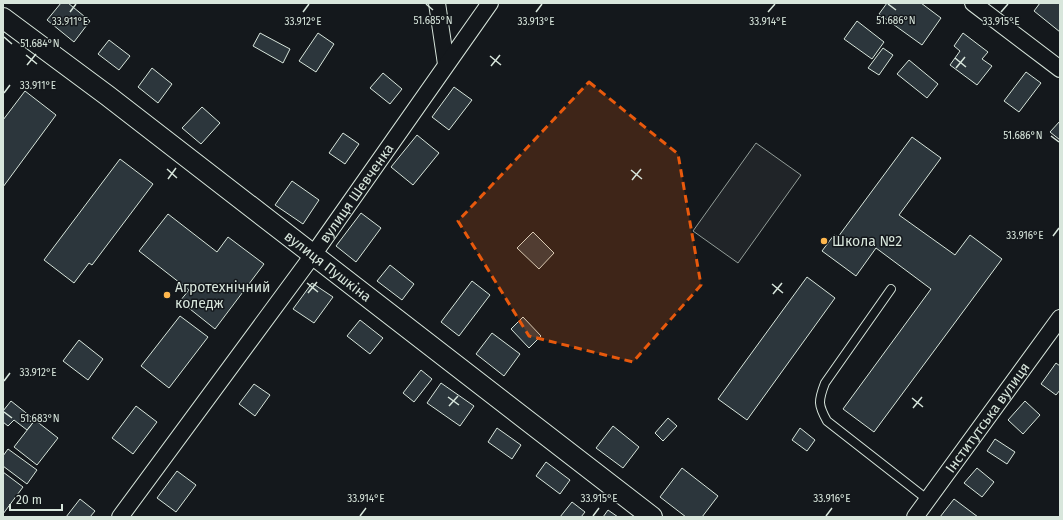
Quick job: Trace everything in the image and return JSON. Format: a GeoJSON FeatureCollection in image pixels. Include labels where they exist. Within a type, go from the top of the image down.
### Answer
{"type":"FeatureCollection","features":[{"type":"Feature","properties":{"kind":"street"},"geometry":{"type":"LineString","coordinates":[[437,3],[446,64]]}},
{"type":"Feature","properties":{"kind":"street","name":"вулиця Шевченка"},"geometry":{"type":"LineString","coordinates":[[120,517],[313,255],[490,3]]}},
{"type":"Feature","properties":{"kind":"street"},"geometry":{"type":"LineString","coordinates":[[973,3],[1060,68]]}},
{"type":"Feature","properties":{"kind":"street","name":"вулиця Пушкіна"},"geometry":{"type":"LineString","coordinates":[[3,18],[108,96],[652,517]]}},
{"type":"Feature","properties":{"kind":"street","name":"Інститутська вулиця"},"geometry":{"type":"LineString","coordinates":[[915,517],[1060,318]]}},
{"type":"Feature","properties":{"kind":"lane"},"geometry":{"type":"LineString","coordinates":[[891,290],[825,383],[820,394],[819,407],[827,421],[928,500]]}},
{"type":"Feature","properties":{"kind":"highlighted area"},"geometry":{"type":"Polygon","coordinates":[[[589,82],[678,154],[701,285],[633,362],[529,336],[458,221],[589,82]]]}},
{"type":"Feature","properties":{"kind":"shaded area"},"geometry":{"type":"Polygon","coordinates":[[[756,143],[801,175],[738,263],[693,231],[756,143]]]}},
{"type":"Feature","properties":{"kind":"building"},"geometry":{"type":"Polygon","coordinates":[[[61,3],[68,3],[90,21],[74,42],[47,20],[61,3]]]}},
{"type":"Feature","properties":{"kind":"building"},"geometry":{"type":"Polygon","coordinates":[[[887,3],[921,3],[941,18],[922,45],[879,14],[887,3]]]}},
{"type":"Feature","properties":{"kind":"building"},"geometry":{"type":"Polygon","coordinates":[[[1040,3],[1060,3],[1060,32],[1034,11],[1040,3]]]}},
{"type":"Feature","properties":{"kind":"building"},"geometry":{"type":"Polygon","coordinates":[[[857,21],[884,42],[872,59],[844,39],[857,21]]]}},
{"type":"Feature","properties":{"kind":"building"},"geometry":{"type":"Polygon","coordinates":[[[260,33],[290,49],[283,63],[253,46],[260,33]]]}},
{"type":"Feature","properties":{"kind":"building"},"geometry":{"type":"Polygon","coordinates":[[[318,33],[334,44],[316,72],[299,61],[318,33]]]}},
{"type":"Feature","properties":{"kind":"building"},"geometry":{"type":"Polygon","coordinates":[[[963,33],[988,52],[982,59],[992,66],[977,85],[950,65],[960,51],[954,46],[963,33]]]}},
{"type":"Feature","properties":{"kind":"building"},"geometry":{"type":"Polygon","coordinates":[[[109,40],[130,56],[119,70],[98,54],[109,40]]]}},
{"type":"Feature","properties":{"kind":"building"},"geometry":{"type":"Polygon","coordinates":[[[883,48],[893,55],[879,75],[868,68],[883,48]]]}},
{"type":"Feature","properties":{"kind":"building"},"geometry":{"type":"Polygon","coordinates":[[[909,60],[938,84],[927,98],[897,74],[909,60]]]}},
{"type":"Feature","properties":{"kind":"building"},"geometry":{"type":"Polygon","coordinates":[[[152,68],[172,84],[158,103],[138,87],[152,68]]]}},
{"type":"Feature","properties":{"kind":"building"},"geometry":{"type":"Polygon","coordinates":[[[1026,72],[1041,83],[1019,112],[1004,101],[1026,72]]]}},
{"type":"Feature","properties":{"kind":"building"},"geometry":{"type":"Polygon","coordinates":[[[383,73],[402,89],[390,104],[370,88],[383,73]]]}},
{"type":"Feature","properties":{"kind":"building"},"geometry":{"type":"Polygon","coordinates":[[[454,87],[472,100],[449,130],[432,117],[454,87]]]}},
{"type":"Feature","properties":{"kind":"building"},"geometry":{"type":"Polygon","coordinates":[[[25,91],[56,115],[3,187],[3,120],[25,91]]]}},
{"type":"Feature","properties":{"kind":"building"},"geometry":{"type":"Polygon","coordinates":[[[202,107],[220,123],[201,144],[182,128],[202,107]]]}},
{"type":"Feature","properties":{"kind":"building"},"geometry":{"type":"Polygon","coordinates":[[[1060,121],[1060,140],[1050,132],[1060,121]]]}},
{"type":"Feature","properties":{"kind":"building"},"geometry":{"type":"Polygon","coordinates":[[[343,133],[359,144],[345,164],[329,153],[343,133]]]}},
{"type":"Feature","properties":{"kind":"building"},"geometry":{"type":"Polygon","coordinates":[[[417,135],[439,153],[413,185],[391,167],[417,135]]]}},
{"type":"Feature","properties":{"kind":"building"},"geometry":{"type":"Polygon","coordinates":[[[912,137],[941,158],[899,215],[955,255],[970,235],[1002,259],[874,432],[843,409],[931,289],[876,248],[856,276],[822,251],[834,235],[838,237],[912,137]]]}},
{"type":"Feature","properties":{"kind":"building"},"geometry":{"type":"Polygon","coordinates":[[[120,159],[153,184],[92,265],[89,263],[74,283],[44,260],[120,159]]]}},
{"type":"Feature","properties":{"kind":"building"},"geometry":{"type":"Polygon","coordinates":[[[292,181],[319,200],[303,224],[275,205],[292,181]]]}},
{"type":"Feature","properties":{"kind":"building"},"geometry":{"type":"Polygon","coordinates":[[[361,213],[381,228],[356,262],[336,246],[361,213]]]}},
{"type":"Feature","properties":{"kind":"building"},"geometry":{"type":"Polygon","coordinates":[[[168,214],[217,252],[228,237],[264,264],[215,329],[180,301],[189,290],[139,251],[168,214]]]}},
{"type":"Feature","properties":{"kind":"building"},"geometry":{"type":"Polygon","coordinates":[[[533,232],[554,253],[539,269],[517,248],[533,232]]]}},
{"type":"Feature","properties":{"kind":"building"},"geometry":{"type":"Polygon","coordinates":[[[390,265],[414,284],[402,300],[377,281],[390,265]]]}},
{"type":"Feature","properties":{"kind":"building"},"geometry":{"type":"Polygon","coordinates":[[[807,277],[835,298],[747,420],[718,399],[807,277]]]}},
{"type":"Feature","properties":{"kind":"building"},"geometry":{"type":"Polygon","coordinates":[[[472,281],[490,295],[459,336],[441,322],[472,281]]]}},
{"type":"Feature","properties":{"kind":"building"},"geometry":{"type":"Polygon","coordinates":[[[312,283],[333,297],[314,323],[293,309],[312,283]]]}},
{"type":"Feature","properties":{"kind":"building"},"geometry":{"type":"Polygon","coordinates":[[[180,316],[208,337],[169,388],[141,366],[180,316]]]}},
{"type":"Feature","properties":{"kind":"building"},"geometry":{"type":"Polygon","coordinates":[[[523,317],[541,336],[529,348],[511,329],[523,317]]]}},
{"type":"Feature","properties":{"kind":"building"},"geometry":{"type":"Polygon","coordinates":[[[360,320],[383,338],[370,354],[347,336],[360,320]]]}},
{"type":"Feature","properties":{"kind":"building"},"geometry":{"type":"Polygon","coordinates":[[[492,333],[520,354],[504,376],[476,354],[492,333]]]}},
{"type":"Feature","properties":{"kind":"building"},"geometry":{"type":"Polygon","coordinates":[[[79,340],[103,359],[88,380],[63,361],[79,340]]]}},
{"type":"Feature","properties":{"kind":"building"},"geometry":{"type":"Polygon","coordinates":[[[1056,363],[1060,366],[1060,390],[1056,395],[1041,384],[1056,363]]]}},
{"type":"Feature","properties":{"kind":"building"},"geometry":{"type":"Polygon","coordinates":[[[421,370],[432,379],[414,402],[403,393],[421,370]]]}},
{"type":"Feature","properties":{"kind":"building"},"geometry":{"type":"Polygon","coordinates":[[[441,383],[474,406],[460,426],[427,403],[441,383]]]}},
{"type":"Feature","properties":{"kind":"building"},"geometry":{"type":"Polygon","coordinates":[[[254,384],[270,395],[255,416],[239,404],[254,384]]]}},
{"type":"Feature","properties":{"kind":"building"},"geometry":{"type":"Polygon","coordinates":[[[11,401],[35,420],[27,430],[14,420],[8,426],[3,422],[3,411],[11,401]]]}},
{"type":"Feature","properties":{"kind":"building"},"geometry":{"type":"Polygon","coordinates":[[[1025,401],[1040,415],[1023,434],[1008,420],[1025,401]]]}},
{"type":"Feature","properties":{"kind":"building"},"geometry":{"type":"Polygon","coordinates":[[[136,406],[157,422],[133,454],[112,438],[136,406]]]}},
{"type":"Feature","properties":{"kind":"building"},"geometry":{"type":"Polygon","coordinates":[[[668,418],[677,426],[663,441],[655,433],[668,418]]]}},
{"type":"Feature","properties":{"kind":"building"},"geometry":{"type":"Polygon","coordinates":[[[35,420],[58,438],[37,465],[14,447],[35,420]]]}},
{"type":"Feature","properties":{"kind":"building"},"geometry":{"type":"Polygon","coordinates":[[[613,426],[639,447],[623,468],[596,448],[613,426]]]}},
{"type":"Feature","properties":{"kind":"building"},"geometry":{"type":"Polygon","coordinates":[[[497,428],[521,445],[512,459],[488,442],[497,428]]]}},
{"type":"Feature","properties":{"kind":"building"},"geometry":{"type":"Polygon","coordinates":[[[800,428],[815,440],[807,451],[792,440],[800,428]]]}},
{"type":"Feature","properties":{"kind":"building"},"geometry":{"type":"Polygon","coordinates":[[[995,439],[1015,452],[1007,464],[987,451],[995,439]]]}},
{"type":"Feature","properties":{"kind":"building"},"geometry":{"type":"Polygon","coordinates":[[[8,449],[37,470],[27,484],[3,466],[3,456],[8,449]]]}},
{"type":"Feature","properties":{"kind":"building"},"geometry":{"type":"Polygon","coordinates":[[[546,462],[570,480],[560,494],[536,476],[546,462]]]}},
{"type":"Feature","properties":{"kind":"building"},"geometry":{"type":"Polygon","coordinates":[[[682,468],[718,496],[702,517],[686,517],[660,497],[682,468]]]}},
{"type":"Feature","properties":{"kind":"building"},"geometry":{"type":"Polygon","coordinates":[[[977,468],[994,482],[982,497],[964,483],[977,468]]]}},
{"type":"Feature","properties":{"kind":"building"},"geometry":{"type":"Polygon","coordinates":[[[177,471],[196,485],[176,512],[157,498],[177,471]]]}},
{"type":"Feature","properties":{"kind":"building"},"geometry":{"type":"Polygon","coordinates":[[[3,472],[23,487],[3,514],[3,472]]]}},
{"type":"Feature","properties":{"kind":"building"},"geometry":{"type":"Polygon","coordinates":[[[80,499],[95,511],[90,517],[66,517],[80,499]]]}},
{"type":"Feature","properties":{"kind":"building"},"geometry":{"type":"Polygon","coordinates":[[[954,499],[978,517],[940,517],[954,499]]]}},
{"type":"Feature","properties":{"kind":"building"},"geometry":{"type":"Polygon","coordinates":[[[572,502],[585,512],[581,517],[560,517],[572,502]]]}},
{"type":"Feature","properties":{"kind":"building"},"geometry":{"type":"Polygon","coordinates":[[[608,510],[618,517],[603,517],[608,510]]]}},
{"type":"Feature","properties":{"kind":"place","name":"Школа №2"},"geometry":{"type":"Point","coordinates":[824,241]}},
{"type":"Feature","properties":{"kind":"place","name":"Агротехнічний коледж"},"geometry":{"type":"Point","coordinates":[167,295]}}]}
